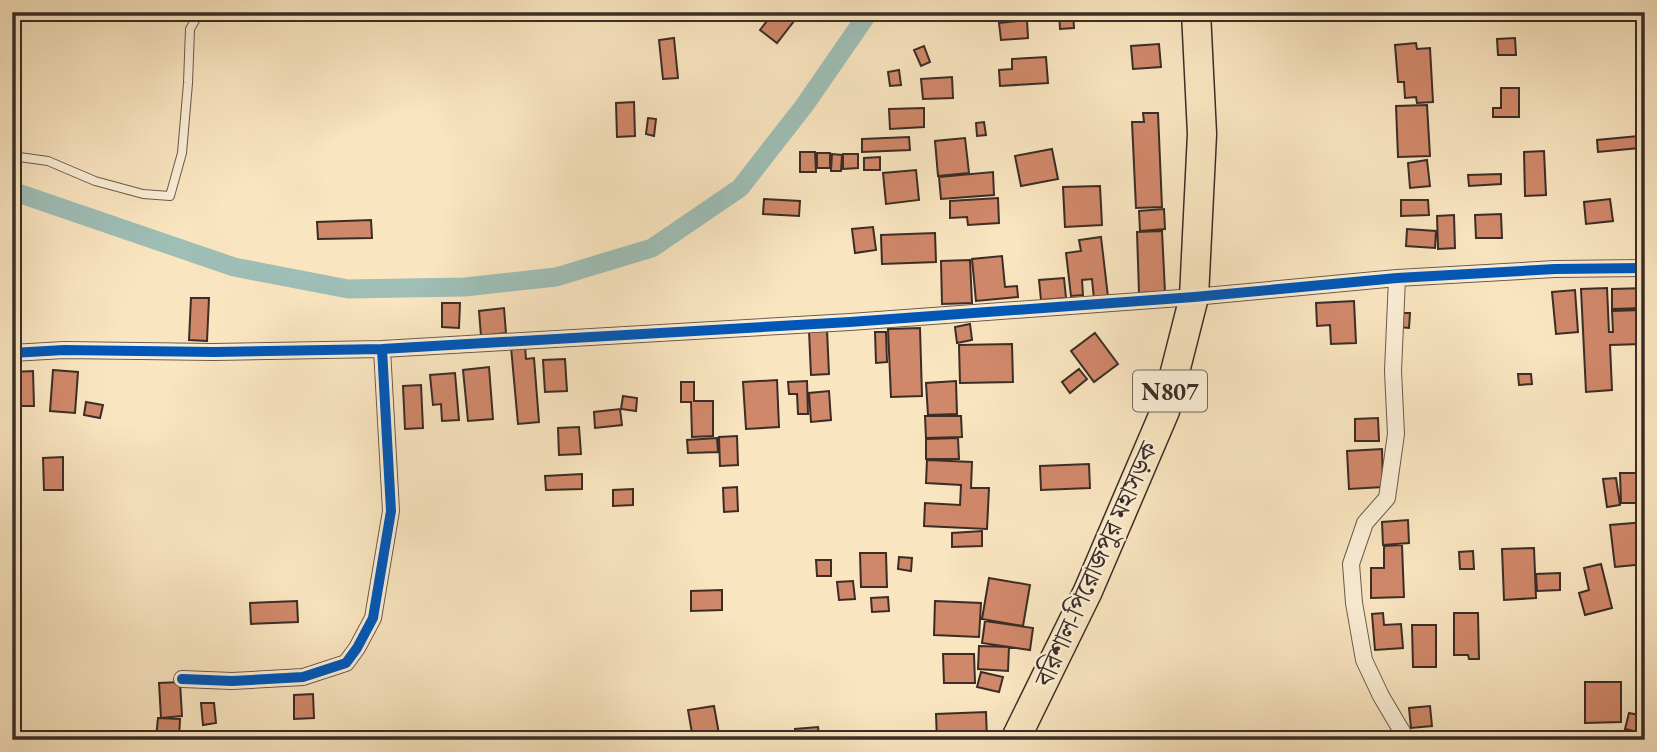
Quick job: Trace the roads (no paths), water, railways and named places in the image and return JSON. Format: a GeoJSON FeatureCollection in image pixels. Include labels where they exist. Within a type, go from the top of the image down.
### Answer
{"type":"FeatureCollection","features":[{"type":"Feature","properties":{"kind":"highway","name":"বরিশাল-পিরোজপুর মহাসড়ক"},"geometry":{"type":"LineString","coordinates":[[1016,740],[1088,591],[1165,411],[1194,297],[1202,134],[1196,12]]}},
{"type":"Feature","properties":{"kind":"street"},"geometry":{"type":"LineString","coordinates":[[12,353],[64,349],[215,352],[382,349],[850,322],[1194,297],[1397,278],[1555,269],[1645,268]]}},
{"type":"Feature","properties":{"kind":"street"},"geometry":{"type":"LineString","coordinates":[[1397,278],[1393,371],[1396,435],[1387,498],[1365,523],[1351,564],[1354,603],[1364,660],[1407,740]]}},
{"type":"Feature","properties":{"kind":"street"},"geometry":{"type":"LineString","coordinates":[[182,679],[232,681],[303,677],[346,663],[357,648],[373,618],[391,511],[382,349]]}},
{"type":"Feature","properties":{"kind":"lane"},"geometry":{"type":"LineString","coordinates":[[12,156],[48,161],[95,181],[143,194],[170,196],[181,153],[190,30],[200,12]]}},
{"type":"Feature","properties":{"kind":"waterway"},"geometry":{"type":"LineString","coordinates":[[12,191],[234,267],[348,289],[465,287],[556,277],[652,248],[740,188],[804,106],[869,12]]}}]}
